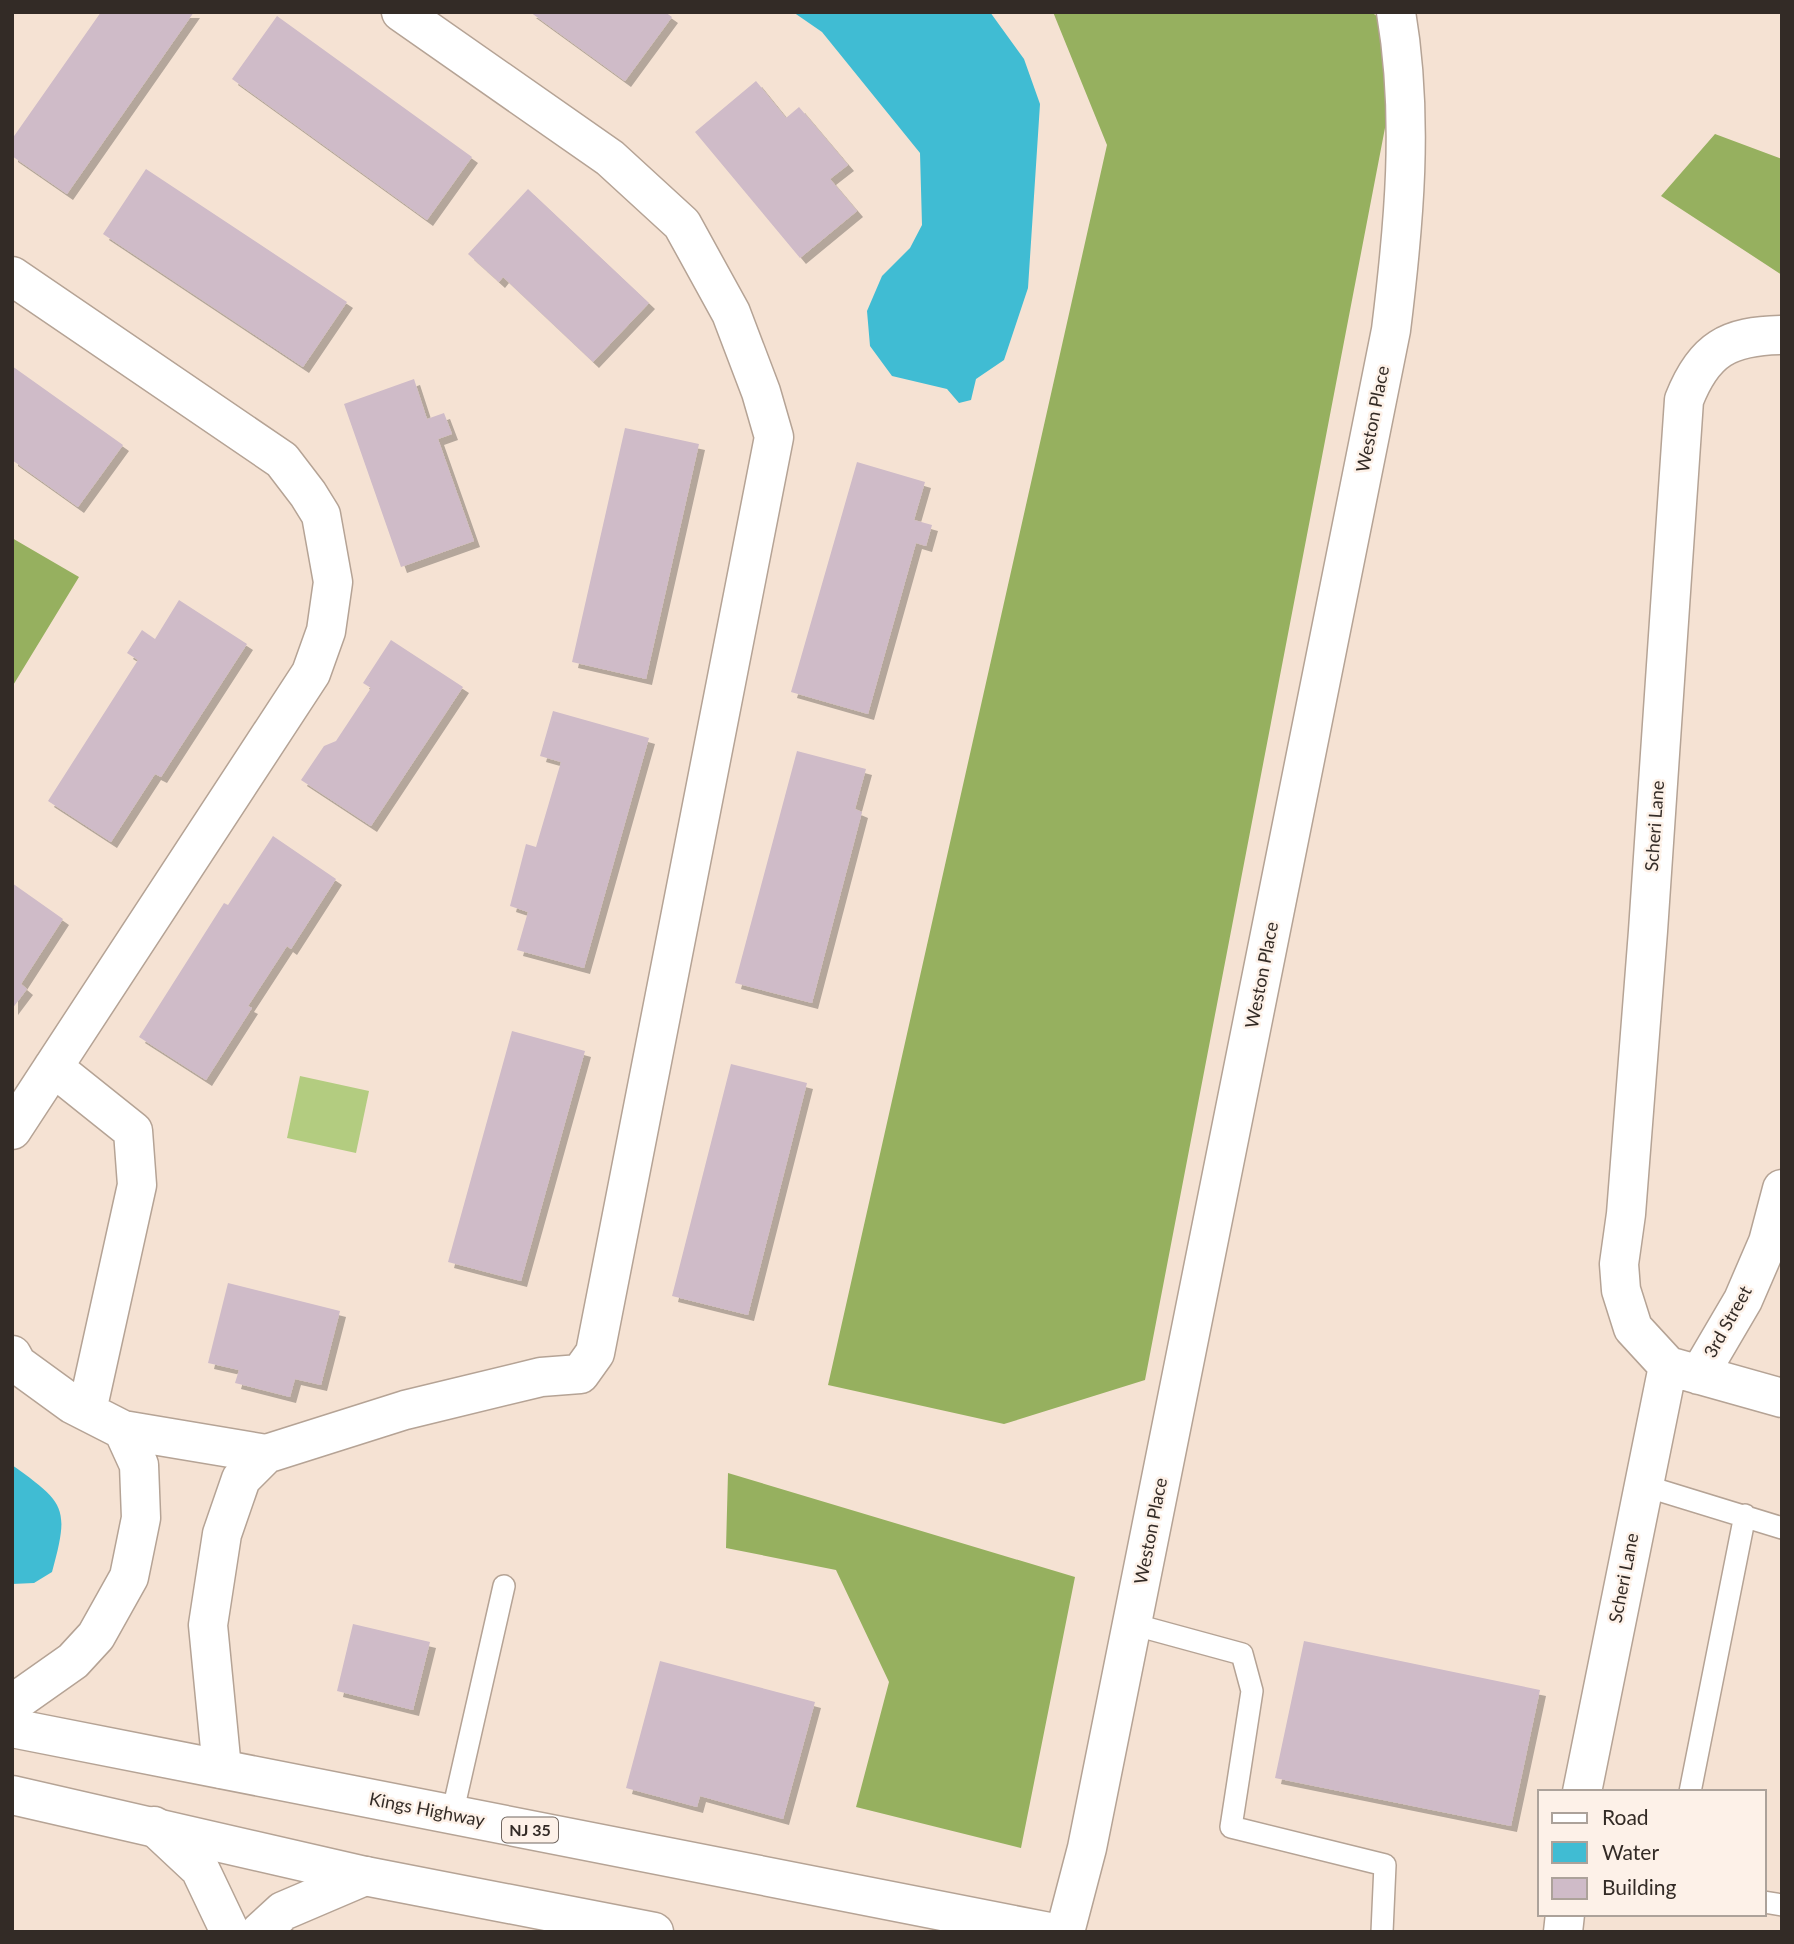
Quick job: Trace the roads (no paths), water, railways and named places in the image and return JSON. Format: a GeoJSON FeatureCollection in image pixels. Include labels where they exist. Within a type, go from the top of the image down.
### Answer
{"type":"FeatureCollection","features":[{"type":"Feature","properties":{"kind":"street"},"geometry":{"type":"LineString","coordinates":[[12,1355],[17,1364],[72,1404],[123,1430],[266,1454],[405,1410],[541,1377],[580,1374],[595,1353],[774,437],[761,392],[731,313],[682,224],[610,158],[401,12]]}},
{"type":"Feature","properties":{"kind":"street","name":"Weston Place"},"geometry":{"type":"LineString","coordinates":[[1065,1932],[1087,1848],[1391,330],[1404,229],[1406,125],[1396,12]]}},
{"type":"Feature","properties":{"kind":"street"},"geometry":{"type":"LineString","coordinates":[[12,276],[282,460],[321,514],[333,582],[326,631],[311,673],[12,1130]]}},
{"type":"Feature","properties":{"kind":"street","name":"Scheri Lane"},"geometry":{"type":"LineString","coordinates":[[1582,1790],[1643,1485],[1684,1371],[1633,1328],[1621,1290],[1619,1264],[1626,1214],[1648,931],[1684,400],[1694,374],[1712,353],[1736,339],[1782,335]]}},
{"type":"Feature","properties":{"kind":"street"},"geometry":{"type":"LineString","coordinates":[[53,1067],[133,1130],[137,1185],[87,1411]]}},
{"type":"Feature","properties":{"kind":"street","name":"3rd Street"},"geometry":{"type":"LineString","coordinates":[[1684,1371],[1743,1300],[1768,1242],[1782,1188]]}},
{"type":"Feature","properties":{"kind":"street"},"geometry":{"type":"LineString","coordinates":[[1684,1371],[1782,1398]]}},
{"type":"Feature","properties":{"kind":"street"},"geometry":{"type":"LineString","coordinates":[[12,1704],[73,1661],[89,1644],[128,1577],[141,1518],[140,1479],[139,1465],[123,1430]]}},
{"type":"Feature","properties":{"kind":"street"},"geometry":{"type":"LineString","coordinates":[[222,1769],[208,1625],[222,1534],[242,1479],[266,1454]]}},
{"type":"Feature","properties":{"kind":"street","name":"Kings Highway"},"geometry":{"type":"LineString","coordinates":[[12,1728],[1049,1932]]}},
{"type":"Feature","properties":{"kind":"street"},"geometry":{"type":"LineString","coordinates":[[12,1795],[365,1875],[548,1922],[654,1932]]}},
{"type":"Feature","properties":{"kind":"street"},"geometry":{"type":"LineString","coordinates":[[154,1826],[200,1869],[230,1932]]}},
{"type":"Feature","properties":{"kind":"street"},"geometry":{"type":"LineString","coordinates":[[260,1932],[283,1911],[365,1875]]}},
{"type":"Feature","properties":{"kind":"lane"},"geometry":{"type":"LineString","coordinates":[[1643,1485],[1782,1528]]}},
{"type":"Feature","properties":{"kind":"lane"},"geometry":{"type":"LineString","coordinates":[[1690,1790],[1745,1515]]}},
{"type":"Feature","properties":{"kind":"lane"},"geometry":{"type":"LineString","coordinates":[[452,1815],[504,1586]]}},
{"type":"Feature","properties":{"kind":"lane"},"geometry":{"type":"LineString","coordinates":[[1132,1624],[1242,1654],[1252,1691],[1231,1827],[1385,1865],[1382,1932]]}},
{"type":"Feature","properties":{"kind":"water"},"geometry":{"type":"Polygon","coordinates":[[[793,12],[990,12],[1024,59],[1040,104],[1028,288],[1004,360],[976,379],[971,400],[959,403],[947,389],[892,376],[870,346],[867,311],[882,276],[910,248],[922,225],[920,153],[822,32],[793,12]]]}},
{"type":"Feature","properties":{"kind":"water"},"geometry":{"type":"Polygon","coordinates":[[[12,1465],[53,1498],[59,1508],[61,1533],[52,1572],[34,1583],[12,1584],[12,1465]]]}}]}
